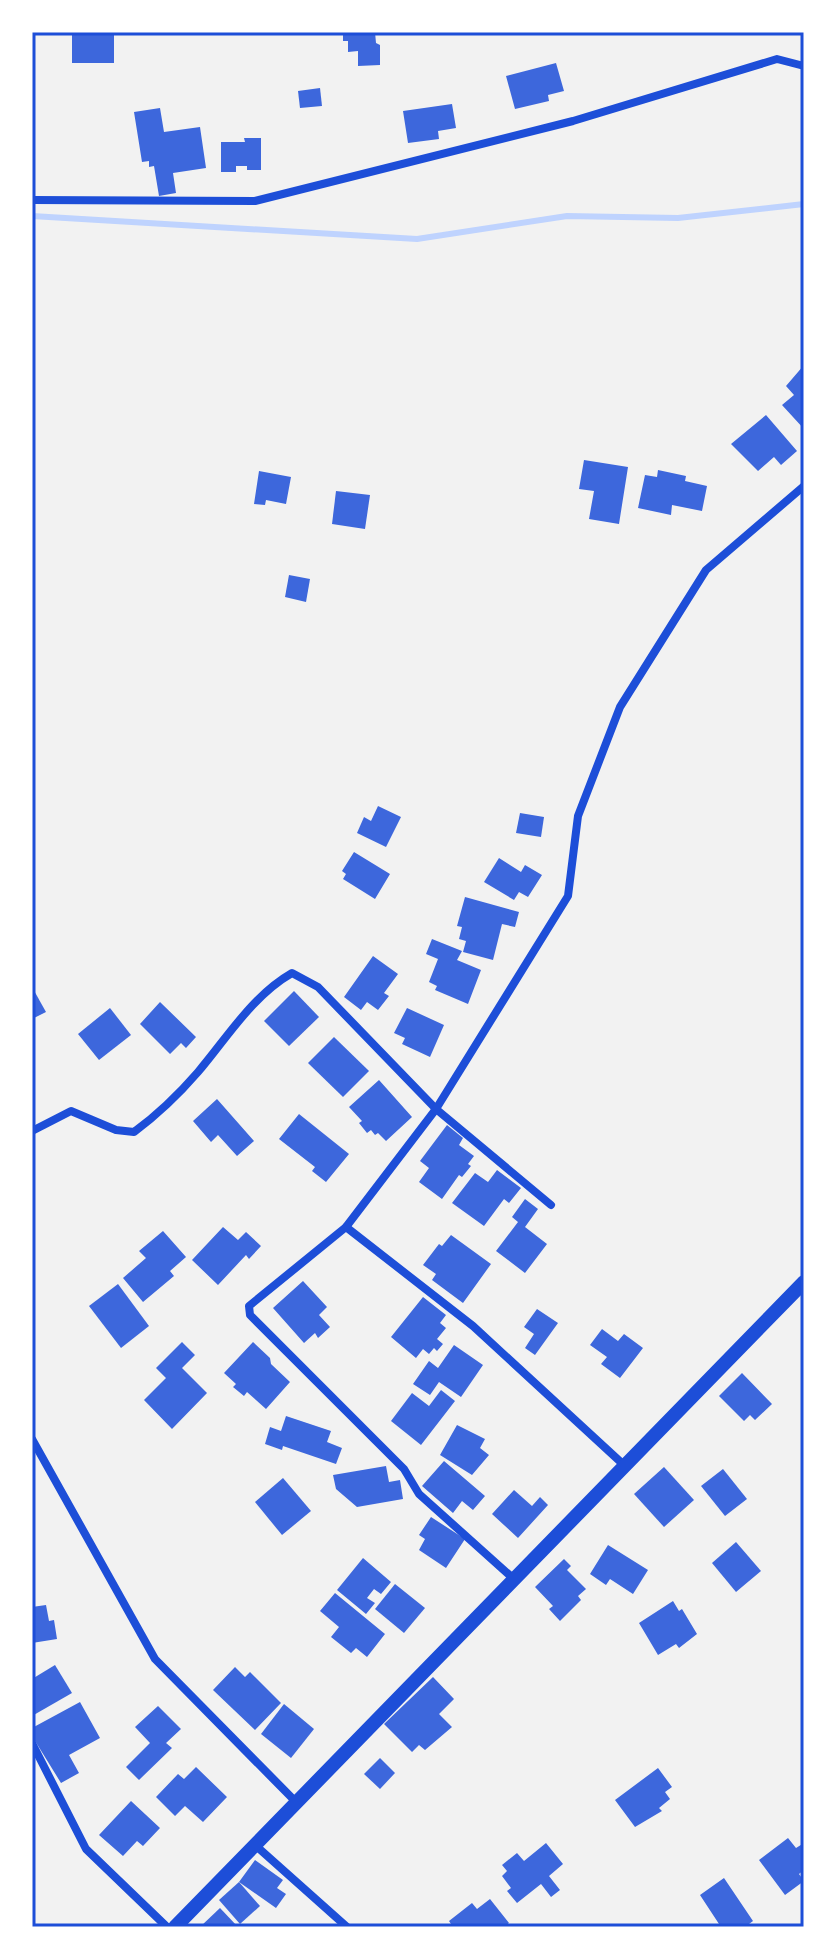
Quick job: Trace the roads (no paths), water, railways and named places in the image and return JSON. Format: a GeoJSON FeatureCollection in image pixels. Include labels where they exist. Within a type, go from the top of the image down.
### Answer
{"type":"FeatureCollection","features":[{"type":"Feature","properties":{"kind":"street"},"geometry":{"type":"LineString","coordinates":[[32,200],[255,201],[573,121],[777,59],[804,66]]}},
{"type":"Feature","properties":{"kind":"street"},"geometry":{"type":"LineString","coordinates":[[515,1580],[419,1494],[404,1469],[250,1315],[249,1306],[346,1227],[436,1109],[568,896],[578,816],[620,707],[706,570],[804,486]]}},
{"type":"Feature","properties":{"kind":"street"},"geometry":{"type":"LineString","coordinates":[[32,1131],[71,1111],[116,1130],[134,1132],[196,1074],[263,994],[292,973],[318,987],[436,1109],[551,1205]]}},
{"type":"Feature","properties":{"kind":"street"},"geometry":{"type":"LineString","coordinates":[[346,1227],[473,1326],[625,1466]]}},
{"type":"Feature","properties":{"kind":"street"},"geometry":{"type":"LineString","coordinates":[[175,1927],[804,1282]]}},
{"type":"Feature","properties":{"kind":"street"},"geometry":{"type":"LineString","coordinates":[[32,1439],[155,1659],[296,1802]]}},
{"type":"Feature","properties":{"kind":"street"},"geometry":{"type":"LineString","coordinates":[[32,1743],[86,1849],[167,1927]]}},
{"type":"Feature","properties":{"kind":"street"},"geometry":{"type":"LineString","coordinates":[[255,1845],[347,1927]]}},
{"type":"Feature","properties":{"kind":"waterway"},"geometry":{"type":"LineString","coordinates":[[32,216],[417,239],[567,216],[678,218],[804,204]]}}]}
